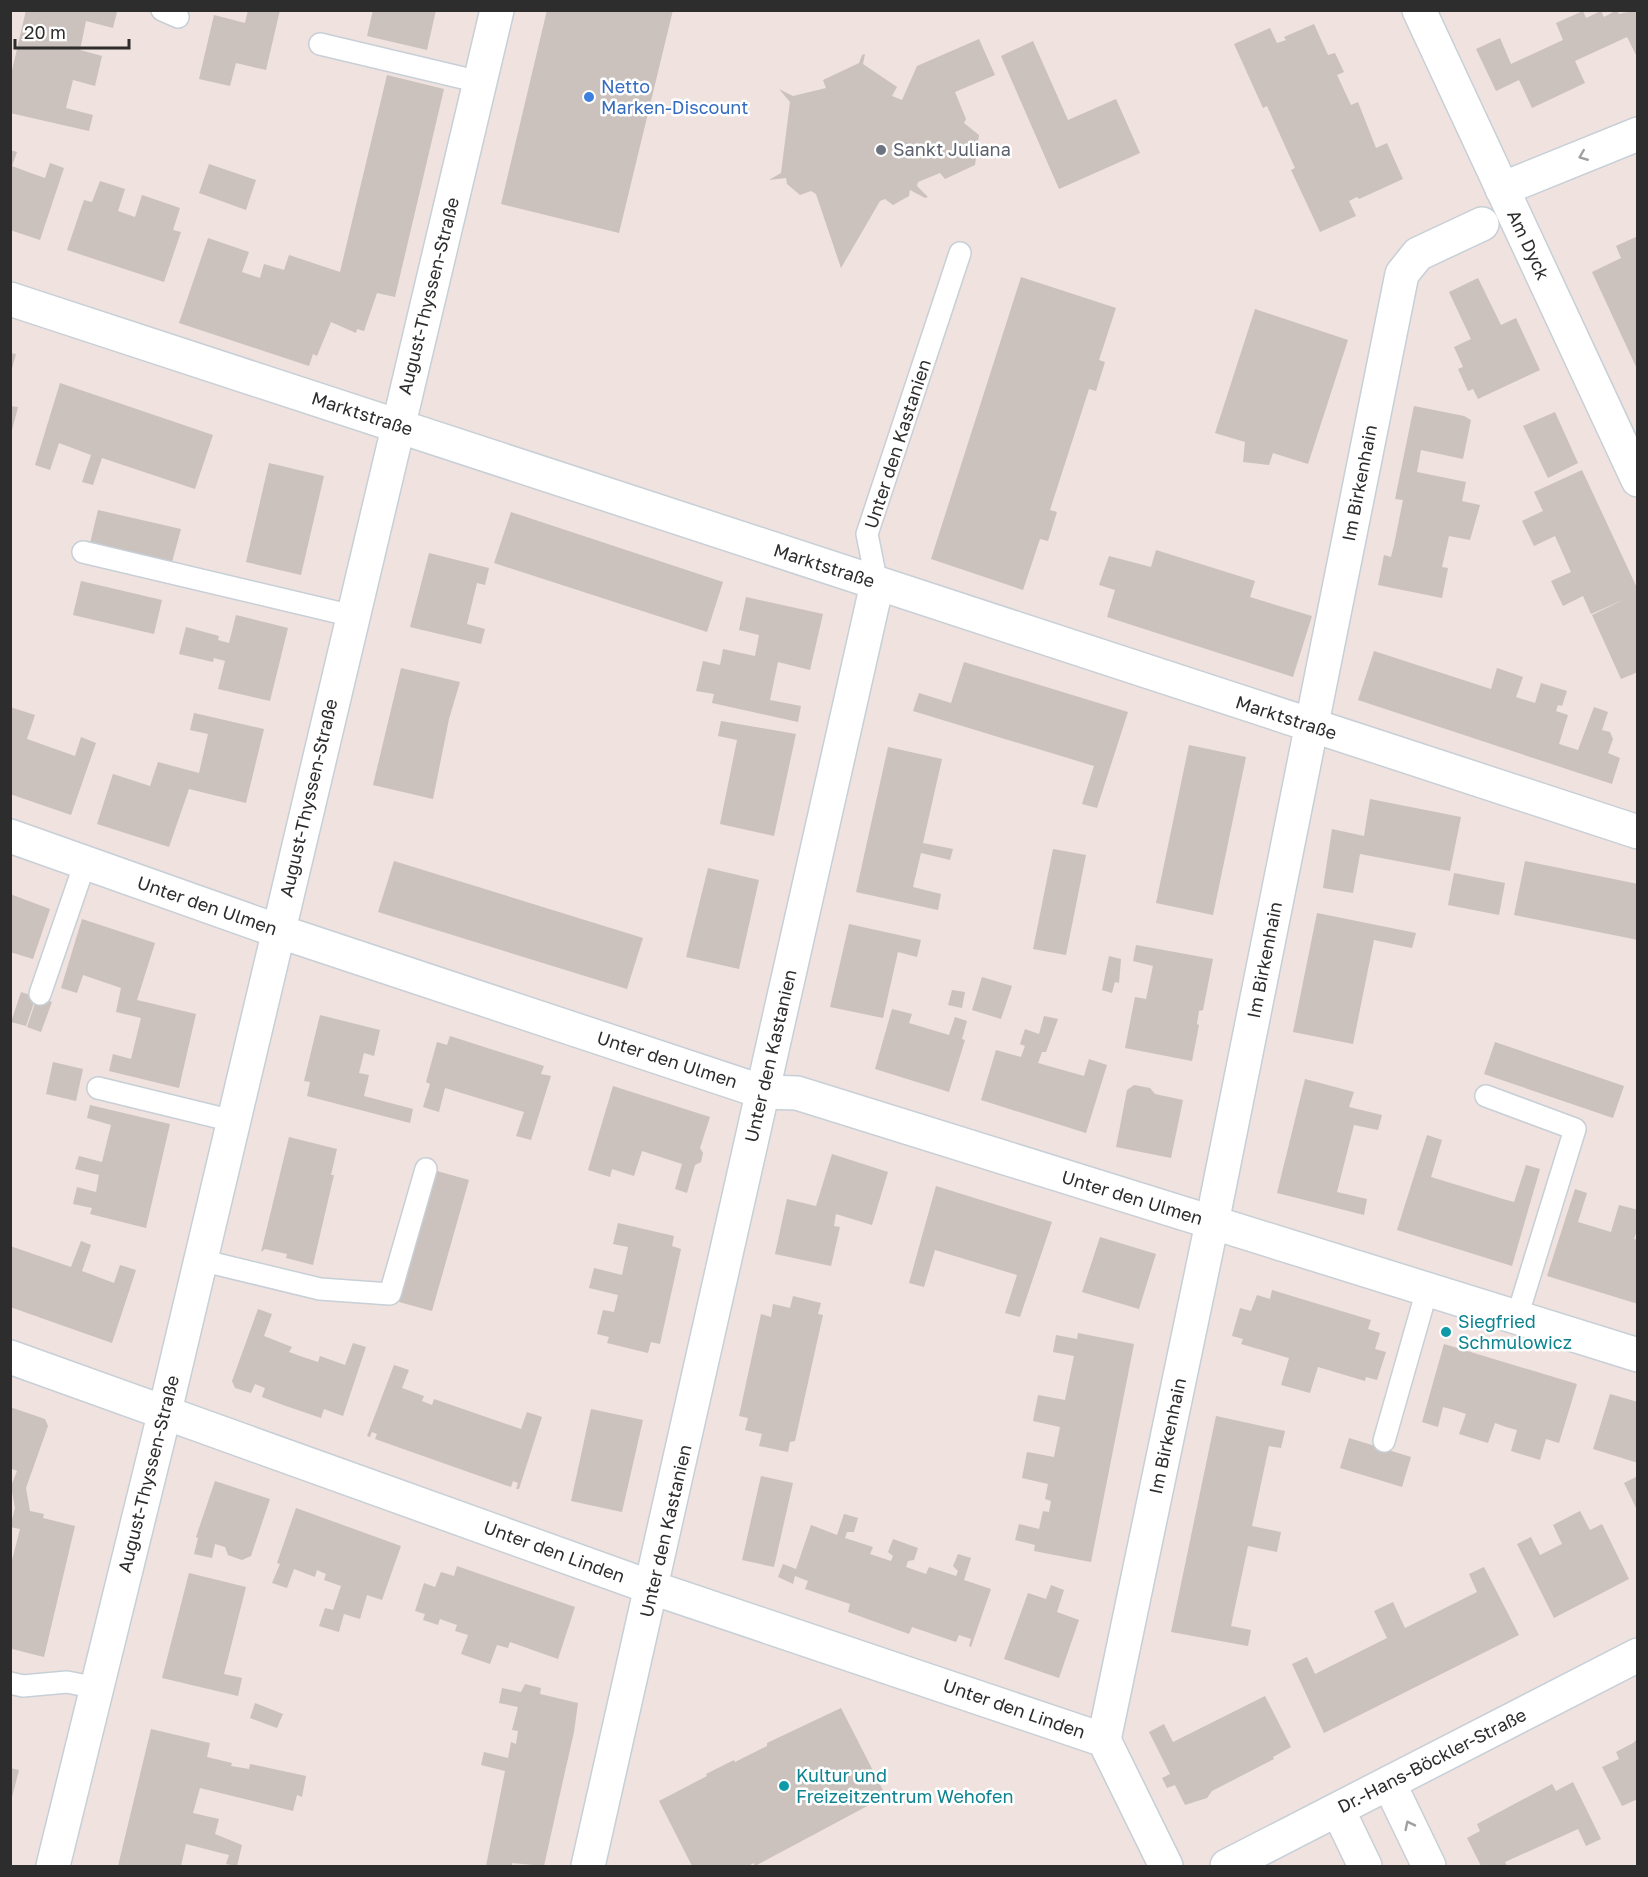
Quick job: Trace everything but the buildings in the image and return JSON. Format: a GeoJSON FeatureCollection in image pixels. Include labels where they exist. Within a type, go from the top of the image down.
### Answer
{"type":"FeatureCollection","features":[{"type":"Feature","properties":{"kind":"street","name":"August-Thyssen-Straße"},"geometry":{"type":"LineString","coordinates":[[53,1866],[165,1411],[497,10]]}},
{"type":"Feature","properties":{"kind":"street","name":"Am Dyck"},"geometry":{"type":"LineString","coordinates":[[1419,10],[1638,480]]}},
{"type":"Feature","properties":{"kind":"street"},"geometry":{"type":"LineString","coordinates":[[1502,189],[1638,134]]}},
{"type":"Feature","properties":{"kind":"street","name":"Im Birkenhain"},"geometry":{"type":"LineString","coordinates":[[1104,1740],[1212,1223],[1402,274],[1418,254],[1482,224]]}},
{"type":"Feature","properties":{"kind":"street","name":"Marktstraße"},"geometry":{"type":"LineString","coordinates":[[10,299],[1638,832]]}},
{"type":"Feature","properties":{"kind":"street","name":"Unter den Kastanien"},"geometry":{"type":"LineString","coordinates":[[588,1866],[653,1588],[877,584]]}},
{"type":"Feature","properties":{"kind":"street","name":"Unter den Ulmen"},"geometry":{"type":"LineString","coordinates":[[10,836],[278,931],[763,1092],[798,1093],[1638,1355]]}},
{"type":"Feature","properties":{"kind":"street","name":"Unter den Linden"},"geometry":{"type":"LineString","coordinates":[[10,1357],[653,1588],[1104,1740],[1166,1866]]}},
{"type":"Feature","properties":{"kind":"street","name":"Dr.-Hans-Böckler-Straße"},"geometry":{"type":"LineString","coordinates":[[1227,1866],[1638,1655]]}},
{"type":"Feature","properties":{"kind":"street"},"geometry":{"type":"LineString","coordinates":[[1389,1783],[1429,1866]]}},
{"type":"Feature","properties":{"kind":"street"},"geometry":{"type":"LineString","coordinates":[[1338,1810],[1365,1866]]}},
{"type":"Feature","properties":{"kind":"lane"},"geometry":{"type":"LineString","coordinates":[[321,44],[480,82]]}},
{"type":"Feature","properties":{"kind":"lane","name":"Unter den Kastanien"},"geometry":{"type":"LineString","coordinates":[[877,584],[867,534],[960,253]]}},
{"type":"Feature","properties":{"kind":"lane"},"geometry":{"type":"LineString","coordinates":[[82,552],[352,616]]}},
{"type":"Feature","properties":{"kind":"lane"},"geometry":{"type":"LineString","coordinates":[[40,994],[85,863]]}},
{"type":"Feature","properties":{"kind":"lane"},"geometry":{"type":"LineString","coordinates":[[98,1088],[233,1121]]}},
{"type":"Feature","properties":{"kind":"lane"},"geometry":{"type":"LineString","coordinates":[[1485,1096],[1575,1129],[1517,1317]]}},
{"type":"Feature","properties":{"kind":"lane"},"geometry":{"type":"LineString","coordinates":[[200,1260],[320,1289],[390,1294],[426,1169]]}},
{"type":"Feature","properties":{"kind":"lane"},"geometry":{"type":"LineString","coordinates":[[1384,1441],[1427,1290]]}},
{"type":"Feature","properties":{"kind":"lane"},"geometry":{"type":"LineString","coordinates":[[10,1683],[23,1686],[67,1682],[97,1688]]}},
{"type":"Feature","properties":{"kind":"place","name":"Netto Marken-Discount"},"geometry":{"type":"Point","coordinates":[589,97]}},
{"type":"Feature","properties":{"kind":"place","name":"Sankt Juliana"},"geometry":{"type":"Point","coordinates":[881,150]}},
{"type":"Feature","properties":{"kind":"place","name":"Siegfried Schmulowicz"},"geometry":{"type":"Point","coordinates":[1446,1332]}},
{"type":"Feature","properties":{"kind":"place","name":"Kultur und Freizeitzentrum Wehofen"},"geometry":{"type":"Point","coordinates":[784,1786]}}]}
